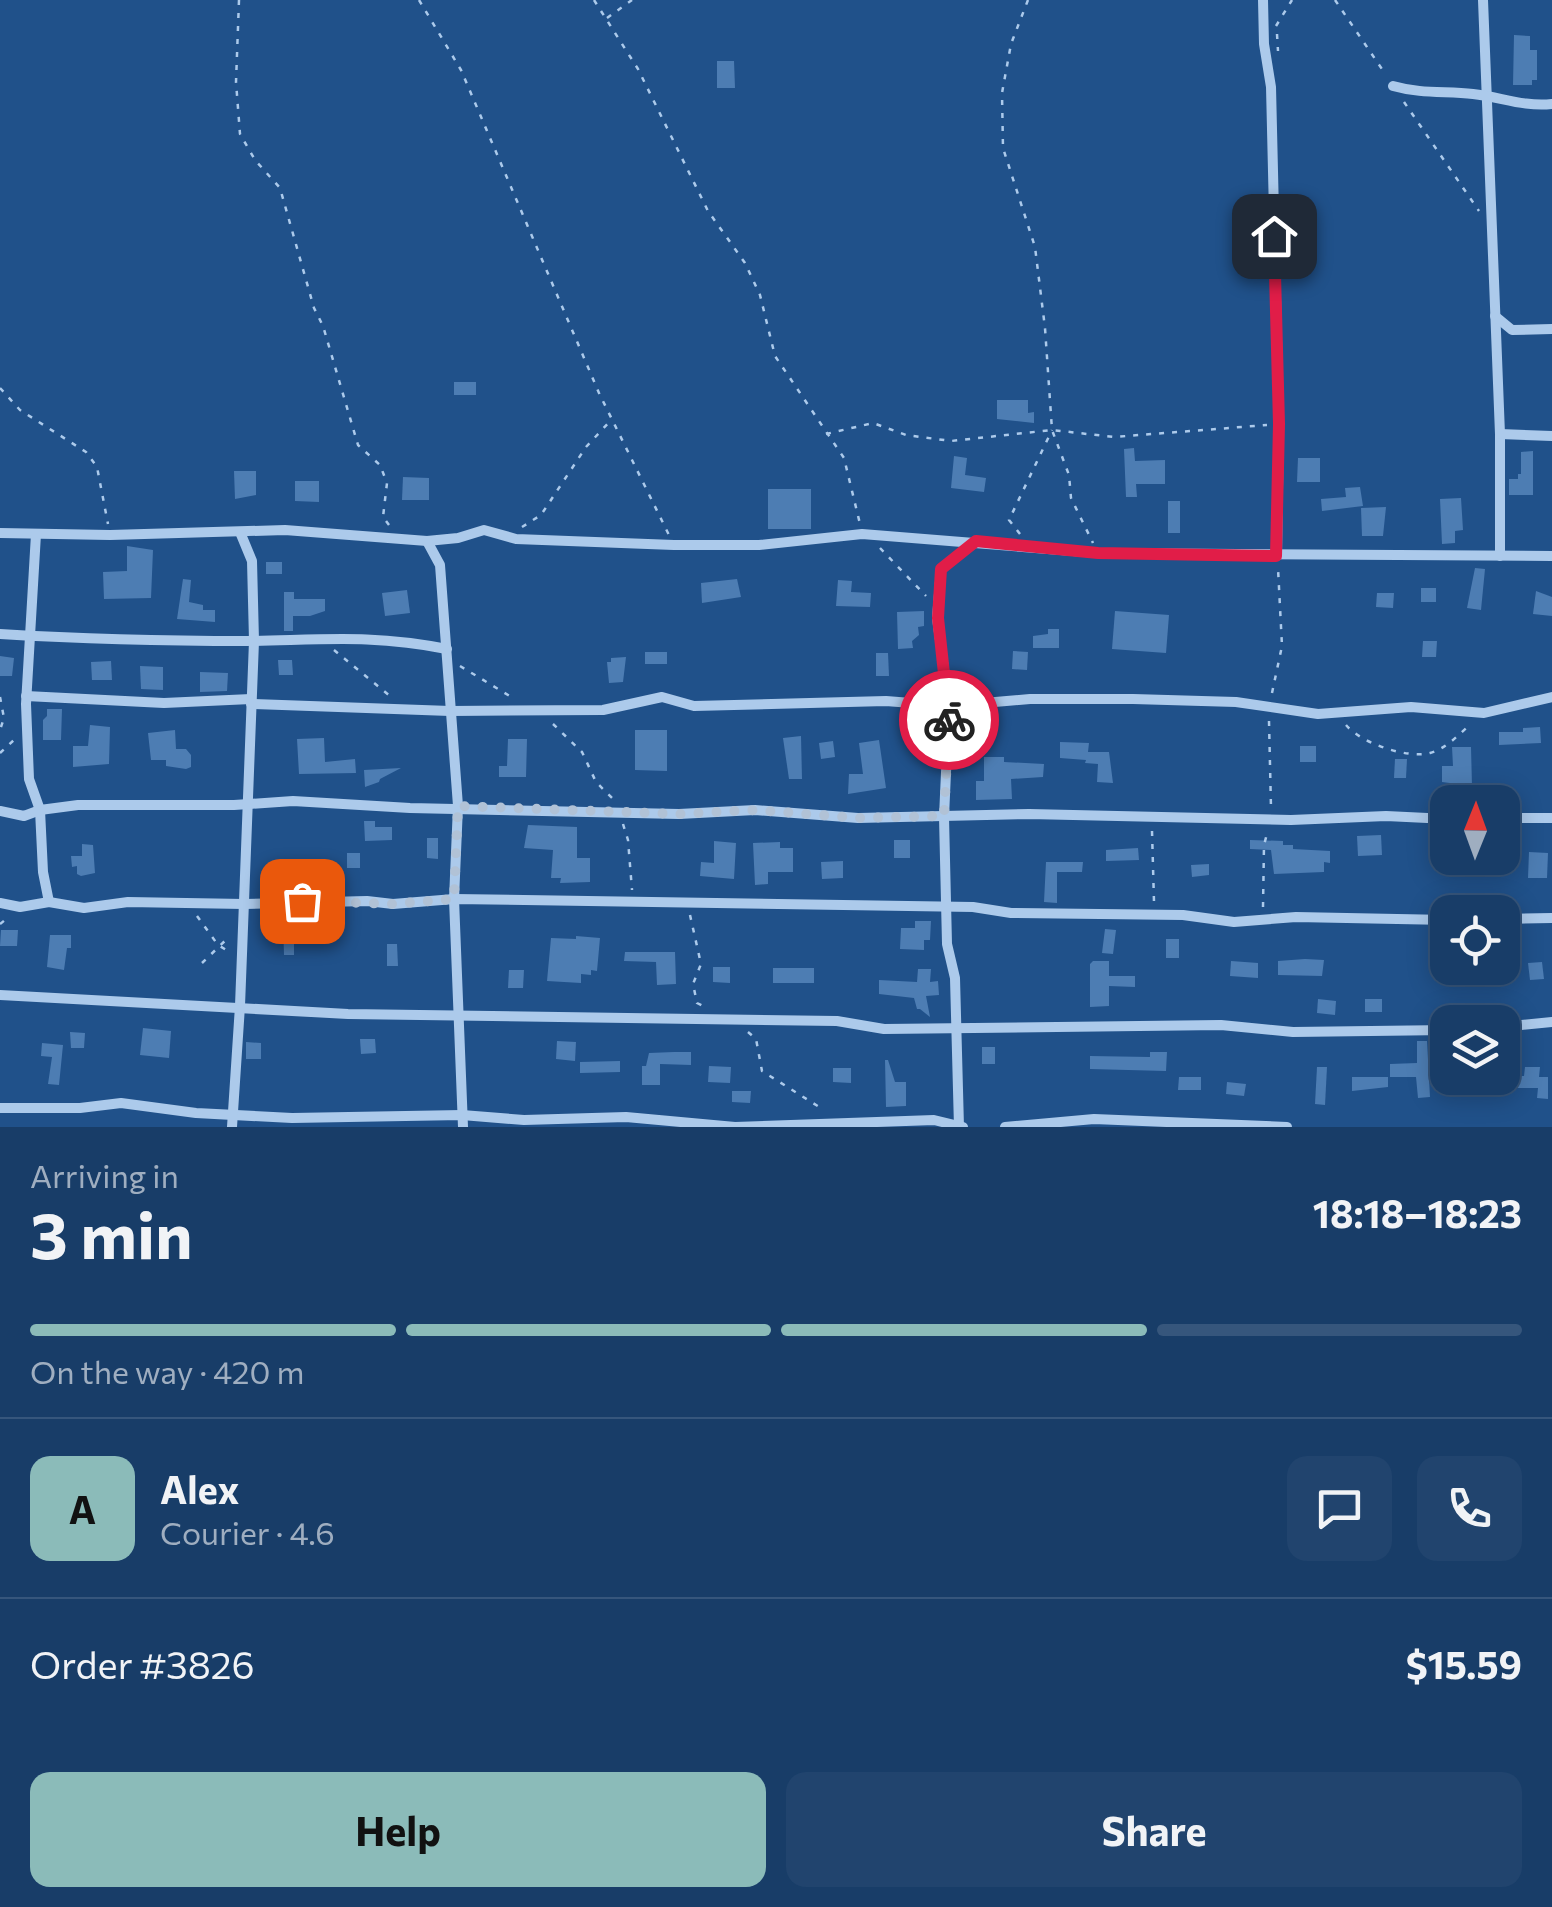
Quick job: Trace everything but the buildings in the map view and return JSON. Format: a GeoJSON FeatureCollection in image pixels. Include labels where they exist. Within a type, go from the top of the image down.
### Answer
{"type":"FeatureCollection","features":[{"type":"Feature","properties":{"kind":"street"},"geometry":{"type":"LineString","coordinates":[[1264,0],[1264,44],[1271,86],[1279,424],[1276,556]]}},
{"type":"Feature","properties":{"kind":"street"},"geometry":{"type":"LineString","coordinates":[[1484,0],[1500,434],[1500,556]]}},
{"type":"Feature","properties":{"kind":"street"},"geometry":{"type":"LineString","coordinates":[[1393,86],[1430,94],[1487,96],[1531,106],[1552,104]]}},
{"type":"Feature","properties":{"kind":"street"},"geometry":{"type":"LineString","coordinates":[[1496,316],[1512,330]]}},
{"type":"Feature","properties":{"kind":"street"},"geometry":{"type":"LineString","coordinates":[[1497,343],[1512,330],[1552,329]]}},
{"type":"Feature","properties":{"kind":"street"},"geometry":{"type":"LineString","coordinates":[[1500,434],[1552,436]]}},
{"type":"Feature","properties":{"kind":"street"},"geometry":{"type":"LineString","coordinates":[[0,533],[110,535],[285,530],[427,541],[484,530],[509,536],[674,545],[760,545],[862,534],[1098,553],[1552,556]]}},
{"type":"Feature","properties":{"kind":"street"},"geometry":{"type":"LineString","coordinates":[[232,1127],[254,640],[252,561],[240,532]]}},
{"type":"Feature","properties":{"kind":"street"},"geometry":{"type":"LineString","coordinates":[[36,534],[26,696],[29,779],[40,810],[43,872],[49,902]]}},
{"type":"Feature","properties":{"kind":"street"},"geometry":{"type":"LineString","coordinates":[[427,541],[440,565],[458,806],[454,899],[463,1121]]}},
{"type":"Feature","properties":{"kind":"street"},"geometry":{"type":"LineString","coordinates":[[0,1108],[80,1108],[121,1103],[196,1113],[292,1118],[463,1121],[626,1117],[735,1127],[934,1120],[960,1127],[944,816],[950,706],[938,618],[941,569],[976,541]]}},
{"type":"Feature","properties":{"kind":"street"},"geometry":{"type":"LineString","coordinates":[[0,634],[104,640],[398,639],[447,649]]}},
{"type":"Feature","properties":{"kind":"street"},"geometry":{"type":"LineString","coordinates":[[26,696],[450,711],[603,710],[662,697],[694,706],[886,700],[950,706],[1030,698],[1236,702],[1318,714],[1411,707],[1484,714],[1552,697]]}},
{"type":"Feature","properties":{"kind":"street"},"geometry":{"type":"LineString","coordinates":[[0,811],[24,816],[78,806],[293,801],[619,813],[755,810],[858,818],[1082,814],[1430,818]]}},
{"type":"Feature","properties":{"kind":"street"},"geometry":{"type":"LineString","coordinates":[[1520,818],[1552,818]]}},
{"type":"Feature","properties":{"kind":"street"},"geometry":{"type":"LineString","coordinates":[[0,903],[20,907],[49,902],[84,908],[128,902],[393,904],[454,899],[973,907],[1010,913],[1154,914],[1234,922],[1430,920]]}},
{"type":"Feature","properties":{"kind":"street"},"geometry":{"type":"LineString","coordinates":[[1520,918],[1552,918]]}},
{"type":"Feature","properties":{"kind":"street"},"geometry":{"type":"LineString","coordinates":[[0,995],[348,1014],[837,1021],[884,1028],[1221,1025],[1293,1032],[1430,1030]]}},
{"type":"Feature","properties":{"kind":"street"},"geometry":{"type":"LineString","coordinates":[[1520,1025],[1552,1022]]}},
{"type":"Feature","properties":{"kind":"street"},"geometry":{"type":"LineString","coordinates":[[1005,1127],[1094,1119],[1287,1127]]}},
{"type":"Feature","properties":{"kind":"path"},"geometry":{"type":"LineString","coordinates":[[239,0],[236,82],[240,134],[255,160],[280,188],[358,446],[380,465],[387,483],[384,516],[397,539]]}},
{"type":"Feature","properties":{"kind":"path"},"geometry":{"type":"LineString","coordinates":[[418,0],[462,70],[469,94],[612,419],[674,545]]}},
{"type":"Feature","properties":{"kind":"path"},"geometry":{"type":"LineString","coordinates":[[594,0],[638,69],[708,211],[745,263],[760,295],[774,356],[844,458],[862,534],[887,553],[932,601],[938,618]]}},
{"type":"Feature","properties":{"kind":"path"},"geometry":{"type":"LineString","coordinates":[[606,19],[632,0]]}},
{"type":"Feature","properties":{"kind":"path"},"geometry":{"type":"LineString","coordinates":[[1028,0],[1008,60],[1002,93],[1003,148],[1035,248],[1052,430],[1069,475],[1071,498],[1098,553]]}},
{"type":"Feature","properties":{"kind":"path"},"geometry":{"type":"LineString","coordinates":[[1264,44],[1292,0]]}},
{"type":"Feature","properties":{"kind":"path"},"geometry":{"type":"LineString","coordinates":[[1335,0],[1491,228]]}},
{"type":"Feature","properties":{"kind":"path"},"geometry":{"type":"LineString","coordinates":[[0,388],[20,410],[86,452],[98,467],[110,535]]}},
{"type":"Feature","properties":{"kind":"path"},"geometry":{"type":"LineString","coordinates":[[509,536],[540,515],[586,448],[612,419]]}},
{"type":"Feature","properties":{"kind":"path"},"geometry":{"type":"LineString","coordinates":[[826,434],[873,423],[906,436],[951,442],[1052,430],[1114,437],[1279,424]]}},
{"type":"Feature","properties":{"kind":"path"},"geometry":{"type":"LineString","coordinates":[[1030,546],[1010,520],[1052,430]]}},
{"type":"Feature","properties":{"kind":"path"},"geometry":{"type":"LineString","coordinates":[[1263,919],[1264,844],[1273,787],[1268,707],[1282,646],[1276,556]]}},
{"type":"Feature","properties":{"kind":"path"},"geometry":{"type":"LineString","coordinates":[[321,638],[406,709]]}},
{"type":"Feature","properties":{"kind":"path"},"geometry":{"type":"LineString","coordinates":[[447,649],[460,666],[564,730],[582,752],[596,782],[611,797],[628,840],[632,904]]}},
{"type":"Feature","properties":{"kind":"path"},"geometry":{"type":"LineString","coordinates":[[0,697],[4,718],[0,730]]}},
{"type":"Feature","properties":{"kind":"path"},"geometry":{"type":"LineString","coordinates":[[1336,712],[1354,734],[1381,748],[1429,754],[1484,714]]}},
{"type":"Feature","properties":{"kind":"path"},"geometry":{"type":"LineString","coordinates":[[0,753],[28,728]]}},
{"type":"Feature","properties":{"kind":"path"},"geometry":{"type":"LineString","coordinates":[[1154,817],[1150,840],[1154,914]]}},
{"type":"Feature","properties":{"kind":"path"},"geometry":{"type":"LineString","coordinates":[[188,903],[218,945],[242,960]]}},
{"type":"Feature","properties":{"kind":"path"},"geometry":{"type":"LineString","coordinates":[[202,963],[244,926]]}},
{"type":"Feature","properties":{"kind":"way so far"},"geometry":{"type":"LineString","coordinates":[[302,901],[393,904],[454,899],[458,806],[679,814],[755,810],[858,818],[944,816],[949,720]]}},
{"type":"Feature","properties":{"kind":"route"},"geometry":{"type":"LineString","coordinates":[[949,720],[938,618],[941,569],[976,541],[1098,553],[1276,556],[1279,424],[1274,236]]}}]}
